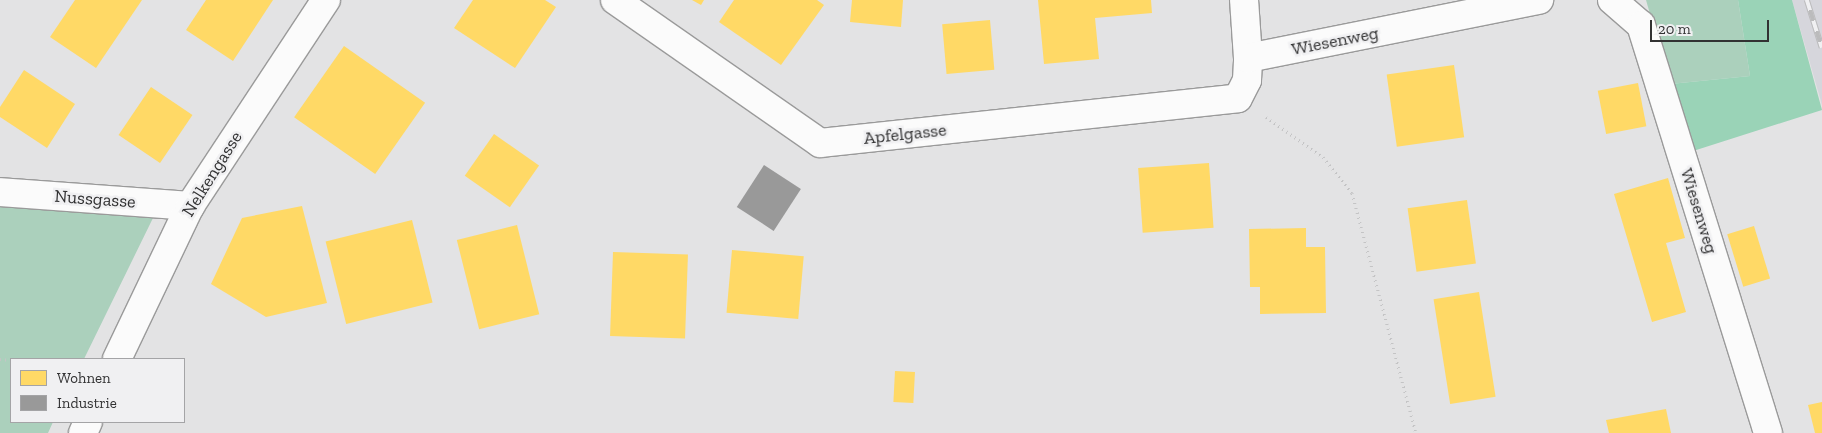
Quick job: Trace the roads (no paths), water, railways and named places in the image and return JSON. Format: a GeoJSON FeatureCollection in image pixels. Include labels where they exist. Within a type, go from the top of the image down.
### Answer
{"type":"FeatureCollection","features":[{"type":"Feature","properties":{"kind":"street","name":"Nelkengasse"},"geometry":{"type":"LineString","coordinates":[[117,358],[190,206],[326,0]]}},
{"type":"Feature","properties":{"kind":"street","name":"Apfelgasse"},"geometry":{"type":"LineString","coordinates":[[615,0],[820,143],[1238,98],[1247,80],[1248,58]]}},
{"type":"Feature","properties":{"kind":"street"},"geometry":{"type":"LineString","coordinates":[[1244,0],[1248,58]]}},
{"type":"Feature","properties":{"kind":"street","name":"Wiesenweg"},"geometry":{"type":"LineString","coordinates":[[1248,58],[1539,0]]}},
{"type":"Feature","properties":{"kind":"street","name":"Wiesenweg"},"geometry":{"type":"LineString","coordinates":[[1612,0],[1641,25],[1768,433]]}},
{"type":"Feature","properties":{"kind":"street","name":"Nussgasse"},"geometry":{"type":"LineString","coordinates":[[0,192],[190,206]]}},
{"type":"Feature","properties":{"kind":"railway"},"geometry":{"type":"LineString","coordinates":[[1807,0],[1822,48]]}}]}
